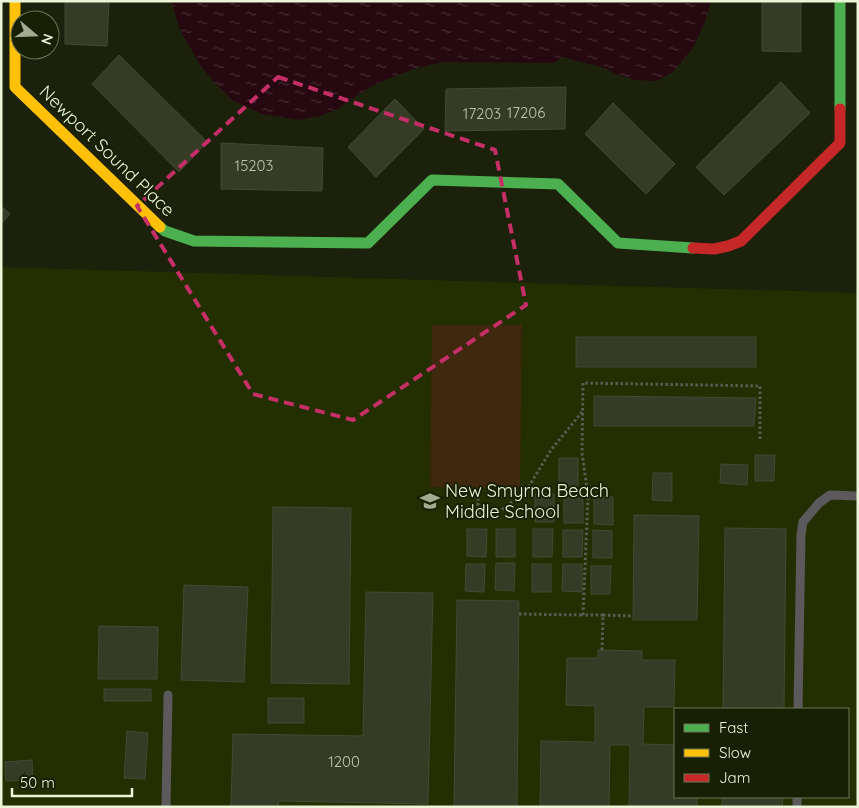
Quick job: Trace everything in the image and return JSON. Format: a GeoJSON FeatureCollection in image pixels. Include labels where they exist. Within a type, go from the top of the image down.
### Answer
{"type":"FeatureCollection","features":[{"type":"Feature","properties":{"kind":"street","name":"Newport Sound Place"},"geometry":{"type":"LineString","coordinates":[[15,1],[15,87],[165,231],[194,241],[368,243],[432,180],[558,184],[618,244],[714,249],[741,241],[840,144],[840,1]]}},
{"type":"Feature","properties":{"kind":"lane"},"geometry":{"type":"LineString","coordinates":[[798,708],[803,522],[819,503],[830,496],[858,496]]}},
{"type":"Feature","properties":{"kind":"lane"},"geometry":{"type":"LineString","coordinates":[[166,807],[168,695]]}},
{"type":"Feature","properties":{"kind":"path"},"geometry":{"type":"LineString","coordinates":[[583,615],[588,496],[582,453],[583,383],[760,386],[760,440]]}},
{"type":"Feature","properties":{"kind":"path"},"geometry":{"type":"LineString","coordinates":[[478,488],[478,513],[499,512],[526,491],[552,450],[582,412]]}},
{"type":"Feature","properties":{"kind":"path"},"geometry":{"type":"LineString","coordinates":[[519,614],[633,616]]}},
{"type":"Feature","properties":{"kind":"path"},"geometry":{"type":"LineString","coordinates":[[602,650],[603,615]]}},
{"type":"Feature","properties":{"kind":"highlighted area"},"geometry":{"type":"Polygon","coordinates":[[[278,77],[495,150],[526,305],[353,420],[253,394],[137,206],[278,77]]]}},
{"type":"Feature","properties":{"kind":"shaded area","name":"New Smyrna Beach Middle School"},"geometry":{"type":"Polygon","coordinates":[[[1,267],[858,293],[858,807],[1,807],[1,267]]]}},
{"type":"Feature","properties":{"kind":"shaded area"},"geometry":{"type":"Polygon","coordinates":[[[432,325],[522,325],[520,488],[430,487],[432,325]]]}},
{"type":"Feature","properties":{"kind":"water"},"geometry":{"type":"Polygon","coordinates":[[[171,1],[711,1],[705,22],[693,48],[673,72],[657,81],[635,80],[605,68],[562,57],[554,63],[443,62],[413,69],[387,79],[370,87],[336,110],[320,116],[298,120],[262,114],[232,100],[200,65],[180,30],[171,1]]]}},
{"type":"Feature","properties":{"kind":"building"},"geometry":{"type":"Polygon","coordinates":[[[65,1],[109,1],[107,46],[65,44],[65,1]]]}},
{"type":"Feature","properties":{"kind":"building"},"geometry":{"type":"Polygon","coordinates":[[[762,1],[801,1],[801,52],[762,51],[762,1]]]}},
{"type":"Feature","properties":{"kind":"building"},"geometry":{"type":"Polygon","coordinates":[[[119,55],[207,142],[179,172],[92,84],[119,55]]]}},
{"type":"Feature","properties":{"kind":"building"},"geometry":{"type":"Polygon","coordinates":[[[781,82],[810,113],[724,195],[696,167],[781,82]]]}},
{"type":"Feature","properties":{"kind":"building"},"geometry":{"type":"Polygon","coordinates":[[[566,87],[565,129],[445,131],[446,89],[566,87]]]}},
{"type":"Feature","properties":{"kind":"building"},"geometry":{"type":"Polygon","coordinates":[[[395,99],[424,129],[376,177],[348,147],[395,99]]]}},
{"type":"Feature","properties":{"kind":"building"},"geometry":{"type":"Polygon","coordinates":[[[613,103],[675,164],[646,194],[585,134],[613,103]]]}},
{"type":"Feature","properties":{"kind":"building"},"geometry":{"type":"Polygon","coordinates":[[[221,143],[323,148],[322,191],[221,189],[221,143]]]}},
{"type":"Feature","properties":{"kind":"building"},"geometry":{"type":"Polygon","coordinates":[[[1,206],[10,214],[1,224],[1,206]]]}},
{"type":"Feature","properties":{"kind":"building"},"geometry":{"type":"Polygon","coordinates":[[[576,337],[756,337],[756,367],[576,367],[576,337]]]}},
{"type":"Feature","properties":{"kind":"building"},"geometry":{"type":"Polygon","coordinates":[[[594,396],[756,398],[754,426],[594,426],[594,396]]]}},
{"type":"Feature","properties":{"kind":"building"},"geometry":{"type":"Polygon","coordinates":[[[755,455],[775,455],[774,481],[755,481],[755,455]]]}},
{"type":"Feature","properties":{"kind":"building"},"geometry":{"type":"Polygon","coordinates":[[[559,458],[578,458],[578,486],[559,486],[559,458]]]}},
{"type":"Feature","properties":{"kind":"building"},"geometry":{"type":"Polygon","coordinates":[[[721,464],[748,465],[747,485],[720,483],[721,464]]]}},
{"type":"Feature","properties":{"kind":"building"},"geometry":{"type":"Polygon","coordinates":[[[653,473],[672,473],[672,501],[652,500],[653,473]]]}},
{"type":"Feature","properties":{"kind":"building"},"geometry":{"type":"Polygon","coordinates":[[[535,494],[554,494],[554,522],[535,522],[535,494]]]}},
{"type":"Feature","properties":{"kind":"building"},"geometry":{"type":"Polygon","coordinates":[[[564,495],[583,495],[583,523],[564,523],[564,495]]]}},
{"type":"Feature","properties":{"kind":"building"},"geometry":{"type":"Polygon","coordinates":[[[594,497],[613,497],[613,525],[594,524],[594,497]]]}},
{"type":"Feature","properties":{"kind":"building"},"geometry":{"type":"Polygon","coordinates":[[[273,507],[351,508],[349,684],[271,683],[273,507]]]}},
{"type":"Feature","properties":{"kind":"building"},"geometry":{"type":"Polygon","coordinates":[[[634,515],[699,516],[697,620],[633,620],[634,515]]]}},
{"type":"Feature","properties":{"kind":"building"},"geometry":{"type":"Polygon","coordinates":[[[725,528],[786,529],[784,708],[723,708],[725,528]]]}},
{"type":"Feature","properties":{"kind":"building"},"geometry":{"type":"Polygon","coordinates":[[[467,529],[487,529],[486,557],[467,556],[467,529]]]}},
{"type":"Feature","properties":{"kind":"building"},"geometry":{"type":"Polygon","coordinates":[[[496,529],[515,529],[515,557],[496,557],[496,529]]]}},
{"type":"Feature","properties":{"kind":"building"},"geometry":{"type":"Polygon","coordinates":[[[533,529],[553,529],[552,557],[533,557],[533,529]]]}},
{"type":"Feature","properties":{"kind":"building"},"geometry":{"type":"Polygon","coordinates":[[[563,530],[583,530],[582,557],[563,557],[563,530]]]}},
{"type":"Feature","properties":{"kind":"building"},"geometry":{"type":"Polygon","coordinates":[[[593,530],[612,531],[612,558],[593,558],[593,530]]]}},
{"type":"Feature","properties":{"kind":"building"},"geometry":{"type":"Polygon","coordinates":[[[496,563],[515,563],[514,591],[495,590],[496,563]]]}},
{"type":"Feature","properties":{"kind":"building"},"geometry":{"type":"Polygon","coordinates":[[[466,564],[485,564],[484,592],[465,591],[466,564]]]}},
{"type":"Feature","properties":{"kind":"building"},"geometry":{"type":"Polygon","coordinates":[[[532,564],[551,564],[551,592],[532,592],[532,564]]]}},
{"type":"Feature","properties":{"kind":"building"},"geometry":{"type":"Polygon","coordinates":[[[563,564],[582,564],[582,592],[562,591],[563,564]]]}},
{"type":"Feature","properties":{"kind":"building"},"geometry":{"type":"Polygon","coordinates":[[[591,566],[611,566],[610,594],[591,594],[591,566]]]}},
{"type":"Feature","properties":{"kind":"building"},"geometry":{"type":"Polygon","coordinates":[[[184,585],[248,587],[244,682],[181,680],[184,585]]]}},
{"type":"Feature","properties":{"kind":"building"},"geometry":{"type":"Polygon","coordinates":[[[366,592],[433,593],[428,804],[279,801],[278,807],[231,807],[233,734],[363,736],[366,592]]]}},
{"type":"Feature","properties":{"kind":"building"},"geometry":{"type":"Polygon","coordinates":[[[457,600],[519,601],[517,807],[454,807],[457,600]]]}},
{"type":"Feature","properties":{"kind":"building"},"geometry":{"type":"Polygon","coordinates":[[[99,626],[158,627],[157,679],[98,679],[99,626]]]}},
{"type":"Feature","properties":{"kind":"building"},"geometry":{"type":"Polygon","coordinates":[[[598,650],[642,651],[642,660],[675,660],[674,707],[644,707],[643,744],[674,745],[674,798],[697,798],[697,807],[629,807],[630,745],[610,745],[609,807],[540,807],[541,741],[595,742],[595,706],[566,705],[567,658],[598,658],[598,650]]]}},
{"type":"Feature","properties":{"kind":"building"},"geometry":{"type":"Polygon","coordinates":[[[104,689],[151,689],[151,701],[104,701],[104,689]]]}},
{"type":"Feature","properties":{"kind":"building"},"geometry":{"type":"Polygon","coordinates":[[[268,698],[304,698],[304,723],[268,723],[268,698]]]}},
{"type":"Feature","properties":{"kind":"building"},"geometry":{"type":"Polygon","coordinates":[[[127,731],[148,733],[145,779],[124,778],[127,731]]]}},
{"type":"Feature","properties":{"kind":"building"},"geometry":{"type":"Polygon","coordinates":[[[32,760],[33,780],[6,781],[5,762],[32,760]]]}},
{"type":"Feature","properties":{"kind":"building"},"geometry":{"type":"Polygon","coordinates":[[[722,798],[783,798],[782,807],[722,807],[722,798]]]}},
{"type":"Feature","properties":{"kind":"traffic: fast"},"geometry":{"type":"LineString","coordinates":[[840,1],[840,109]]}},
{"type":"Feature","properties":{"kind":"traffic: fast"},"geometry":{"type":"LineString","coordinates":[[160,227],[165,231],[194,241],[368,243],[432,180],[558,184],[618,243],[693,248]]}},
{"type":"Feature","properties":{"kind":"traffic: slow"},"geometry":{"type":"LineString","coordinates":[[15,1],[15,87],[160,227]]}},
{"type":"Feature","properties":{"kind":"traffic: jam"},"geometry":{"type":"LineString","coordinates":[[693,248],[714,249],[741,241],[840,143],[840,109]]}},
{"type":"Feature","properties":{"kind":"place","name":"New Smyrna Beach Middle School"},"geometry":{"type":"Point","coordinates":[430,501]}}]}
